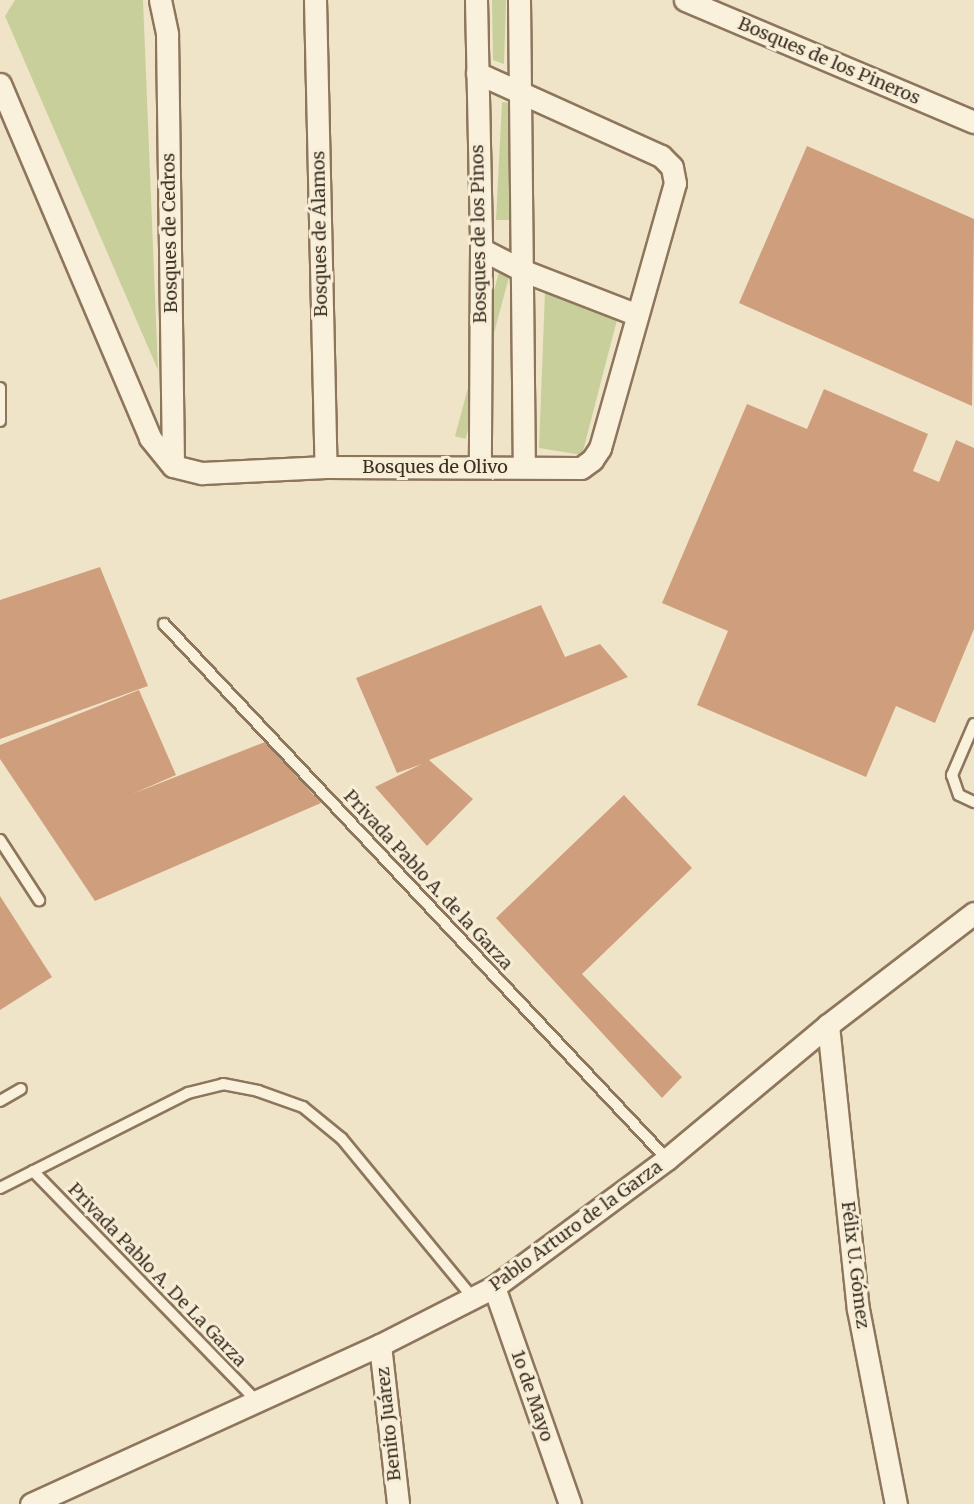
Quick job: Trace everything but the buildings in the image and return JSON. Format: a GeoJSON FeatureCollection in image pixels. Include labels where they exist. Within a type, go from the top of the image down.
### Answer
{"type":"FeatureCollection","features":[{"type":"Feature","properties":{"kind":"street","name":"Bosques de Cedros"},"geometry":{"type":"LineString","coordinates":[[160,0],[168,61],[173,466]]}},
{"type":"Feature","properties":{"kind":"street","name":"Bosques de Álamos"},"geometry":{"type":"LineString","coordinates":[[315,0],[326,467]]}},
{"type":"Feature","properties":{"kind":"street","name":"Bosques de los Pinos"},"geometry":{"type":"LineString","coordinates":[[476,0],[481,249],[480,467]]}},
{"type":"Feature","properties":{"kind":"street"},"geometry":{"type":"LineString","coordinates":[[519,0],[524,271],[524,467]]}},
{"type":"Feature","properties":{"kind":"street","name":"Bosques de los Pineros"},"geometry":{"type":"LineString","coordinates":[[698,3],[974,122]]}},
{"type":"Feature","properties":{"kind":"street","name":"Bosques de Olivo"},"geometry":{"type":"LineString","coordinates":[[173,466],[202,473],[326,467],[524,467],[571,470],[592,460],[600,448],[635,314],[675,183],[672,167],[661,156],[477,74]]}},
{"type":"Feature","properties":{"kind":"street"},"geometry":{"type":"LineString","coordinates":[[0,84],[150,438],[173,466]]}},
{"type":"Feature","properties":{"kind":"street"},"geometry":{"type":"LineString","coordinates":[[481,249],[524,271],[635,314]]}},
{"type":"Feature","properties":{"kind":"street","name":"Pablo Arturo de la Garza"},"geometry":{"type":"LineString","coordinates":[[31,1504],[380,1345],[494,1287],[667,1160],[828,1024],[974,914]]}},
{"type":"Feature","properties":{"kind":"street","name":"Félix U. Gómez"},"geometry":{"type":"LineString","coordinates":[[828,1024],[858,1309],[896,1504]]}},
{"type":"Feature","properties":{"kind":"street","name":"1o de Mayo"},"geometry":{"type":"LineString","coordinates":[[494,1287],[570,1504]]}},
{"type":"Feature","properties":{"kind":"street","name":"Benito Juárez"},"geometry":{"type":"LineString","coordinates":[[380,1345],[398,1504]]}},
{"type":"Feature","properties":{"kind":"lane"},"geometry":{"type":"LineString","coordinates":[[0,388],[0,421]]}},
{"type":"Feature","properties":{"kind":"lane","name":"Privada Pablo A. de la Garza"},"geometry":{"type":"LineString","coordinates":[[164,624],[667,1160]]}},
{"type":"Feature","properties":{"kind":"lane"},"geometry":{"type":"LineString","coordinates":[[974,724],[952,775],[959,795],[974,802]]}},
{"type":"Feature","properties":{"kind":"lane"},"geometry":{"type":"LineString","coordinates":[[0,840],[39,900]]}},
{"type":"Feature","properties":{"kind":"lane"},"geometry":{"type":"LineString","coordinates":[[0,1188],[188,1093],[223,1084],[258,1091],[303,1107],[342,1139],[474,1299]]}},
{"type":"Feature","properties":{"kind":"lane"},"geometry":{"type":"LineString","coordinates":[[0,1101],[21,1089]]}},
{"type":"Feature","properties":{"kind":"lane","name":"Privada Pablo A. De La Garza"},"geometry":{"type":"LineString","coordinates":[[33,1171],[258,1401]]}},
{"type":"Feature","properties":{"kind":"green space"},"geometry":{"type":"Polygon","coordinates":[[[15,0],[143,0],[158,370],[5,16],[15,0]]]}},
{"type":"Feature","properties":{"kind":"green space"},"geometry":{"type":"Polygon","coordinates":[[[492,0],[506,0],[504,64],[493,60],[492,0]]]}},
{"type":"Feature","properties":{"kind":"green space"},"geometry":{"type":"Polygon","coordinates":[[[502,102],[513,103],[510,220],[496,220],[502,102]]]}},
{"type":"Feature","properties":{"kind":"green space"},"geometry":{"type":"Polygon","coordinates":[[[499,272],[510,275],[466,439],[455,436],[499,272]]]}},
{"type":"Feature","properties":{"kind":"green space"},"geometry":{"type":"Polygon","coordinates":[[[545,291],[618,316],[582,455],[539,448],[545,291]]]}}]}
